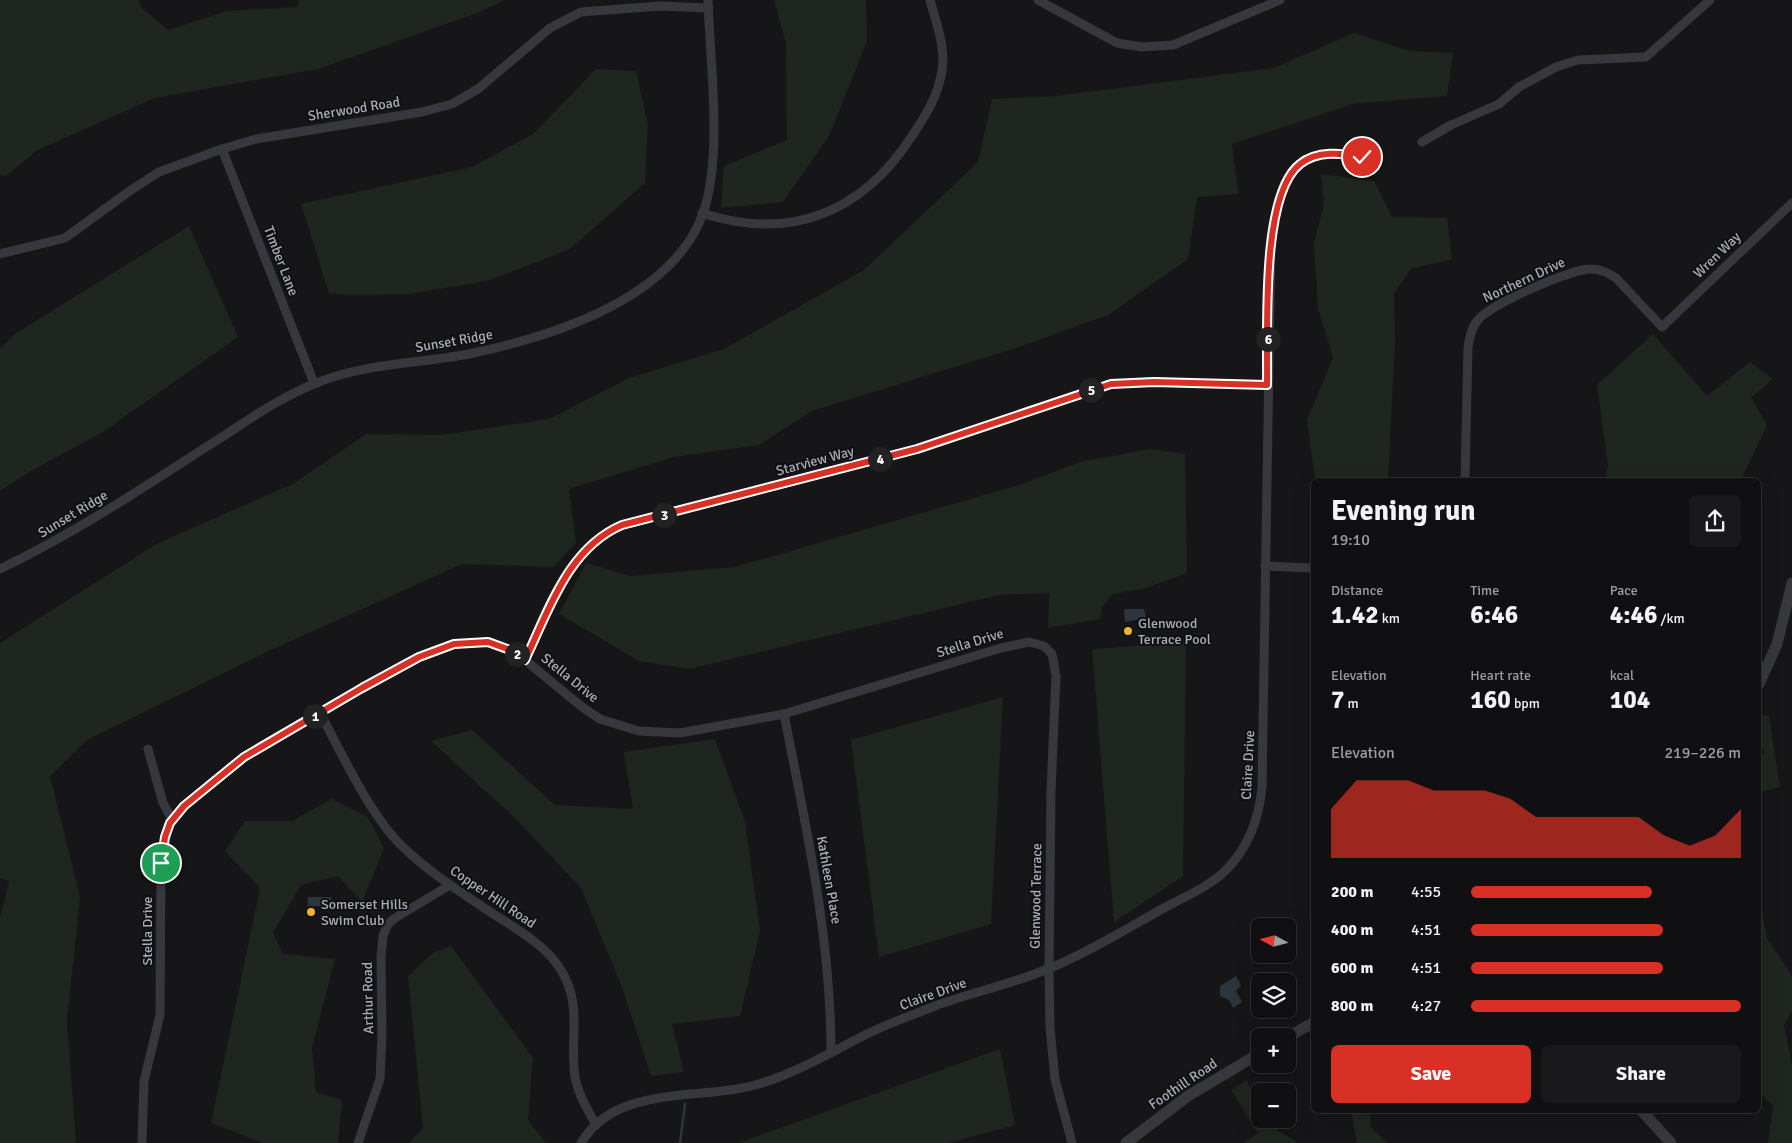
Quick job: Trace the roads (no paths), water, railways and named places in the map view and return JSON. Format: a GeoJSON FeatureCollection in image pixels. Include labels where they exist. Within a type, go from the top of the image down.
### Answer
{"type":"FeatureCollection","features":[{"type":"Feature","properties":{"kind":"street"},"geometry":{"type":"LineString","coordinates":[[702,214],[738,224],[789,223],[807,220],[836,208],[866,188],[903,150],[928,112],[936,95],[942,70],[942,46],[930,0]]}},
{"type":"Feature","properties":{"kind":"street"},"geometry":{"type":"LineString","coordinates":[[1038,0],[1117,43],[1149,47],[1173,45],[1280,0]]}},
{"type":"Feature","properties":{"kind":"street"},"geometry":{"type":"LineString","coordinates":[[1422,142],[1451,124],[1499,104],[1519,87],[1556,67],[1578,60],[1646,57],[1710,0]]}},
{"type":"Feature","properties":{"kind":"street","name":"Sunset Ridge"},"geometry":{"type":"LineString","coordinates":[[0,569],[76,531],[280,400],[314,383],[355,370],[458,356],[511,344],[578,322],[650,281],[668,268],[691,240],[702,214],[711,176],[713,110],[708,4]]}},
{"type":"Feature","properties":{"kind":"street","name":"Sherwood Road"},"geometry":{"type":"LineString","coordinates":[[0,254],[66,238],[131,190],[160,172],[222,148],[256,139],[422,112],[452,104],[478,89],[550,28],[581,12],[708,4]]}},
{"type":"Feature","properties":{"kind":"street","name":"Timber Lane"},"geometry":{"type":"LineString","coordinates":[[222,148],[314,383]]}},
{"type":"Feature","properties":{"kind":"street","name":"Claire Drive"},"geometry":{"type":"LineString","coordinates":[[581,1143],[596,1126],[627,1106],[761,1084],[831,1053],[862,1036],[936,1006],[1049,969],[1088,950],[1217,878],[1244,846],[1260,806],[1262,787],[1267,385],[1271,238],[1275,213],[1291,172],[1308,159],[1334,153],[1362,157]]}},
{"type":"Feature","properties":{"kind":"street","name":"Wren Way"},"geometry":{"type":"LineString","coordinates":[[1662,327],[1792,203]]}},
{"type":"Feature","properties":{"kind":"street","name":"Northern Drive"},"geometry":{"type":"LineString","coordinates":[[1465,478],[1468,347],[1471,331],[1483,314],[1503,301],[1582,269],[1590,269],[1607,272],[1616,278],[1662,327]]}},
{"type":"Feature","properties":{"kind":"street","name":"Starview Way"},"geometry":{"type":"LineString","coordinates":[[525,660],[554,600],[580,556],[607,532],[622,525],[917,449],[1111,384],[1154,382],[1267,385]]}},
{"type":"Feature","properties":{"kind":"street"},"geometry":{"type":"LineString","coordinates":[[1265,566],[1311,568]]}},
{"type":"Feature","properties":{"kind":"street"},"geometry":{"type":"LineString","coordinates":[[1761,680],[1788,624],[1792,584]]}},
{"type":"Feature","properties":{"kind":"street","name":"Stella Drive"},"geometry":{"type":"LineString","coordinates":[[142,1143],[141,1097],[160,1015],[161,863],[165,837],[172,819],[244,757],[419,657],[454,644],[488,642],[510,650],[525,660],[582,707],[600,719],[624,728],[680,733],[784,714],[1016,644],[1039,643],[1049,649]]}},
{"type":"Feature","properties":{"kind":"street","name":"Glenwood Terrace"},"geometry":{"type":"LineString","coordinates":[[1049,649],[1052,654],[1056,676],[1051,791],[1050,1028],[1055,1079],[1072,1143]]}},
{"type":"Feature","properties":{"kind":"street","name":"Copper Hill Road"},"geometry":{"type":"LineString","coordinates":[[320,713],[386,828],[401,845],[450,885],[541,947],[567,979],[574,1003],[575,1076],[596,1126]]}},
{"type":"Feature","properties":{"kind":"street","name":"Kathleen Place"},"geometry":{"type":"LineString","coordinates":[[784,714],[821,904],[831,999],[831,1053]]}},
{"type":"Feature","properties":{"kind":"street"},"geometry":{"type":"LineString","coordinates":[[148,749],[163,803],[172,819]]}},
{"type":"Feature","properties":{"kind":"street","name":"Arthur Road"},"geometry":{"type":"LineString","coordinates":[[358,1143],[380,1079],[382,1035],[381,956],[383,936],[388,924],[394,918],[450,885]]}},
{"type":"Feature","properties":{"kind":"street"},"geometry":{"type":"LineString","coordinates":[[1296,1032],[1311,1024]]}},
{"type":"Feature","properties":{"kind":"street","name":"Foothill Road"},"geometry":{"type":"LineString","coordinates":[[1126,1143],[1188,1096],[1251,1058]]}},
{"type":"Feature","properties":{"kind":"street"},"geometry":{"type":"LineString","coordinates":[[1644,1113],[1671,1143]]}},
{"type":"Feature","properties":{"kind":"waterway"},"geometry":{"type":"LineString","coordinates":[[680,1143],[685,1104]]}},
{"type":"Feature","properties":{"kind":"place","name":"Glenwood Terrace Pool"},"geometry":{"type":"Point","coordinates":[1128,631]}},
{"type":"Feature","properties":{"kind":"place","name":"Somerset Hills Swim Club"},"geometry":{"type":"Point","coordinates":[311,912]}}]}
